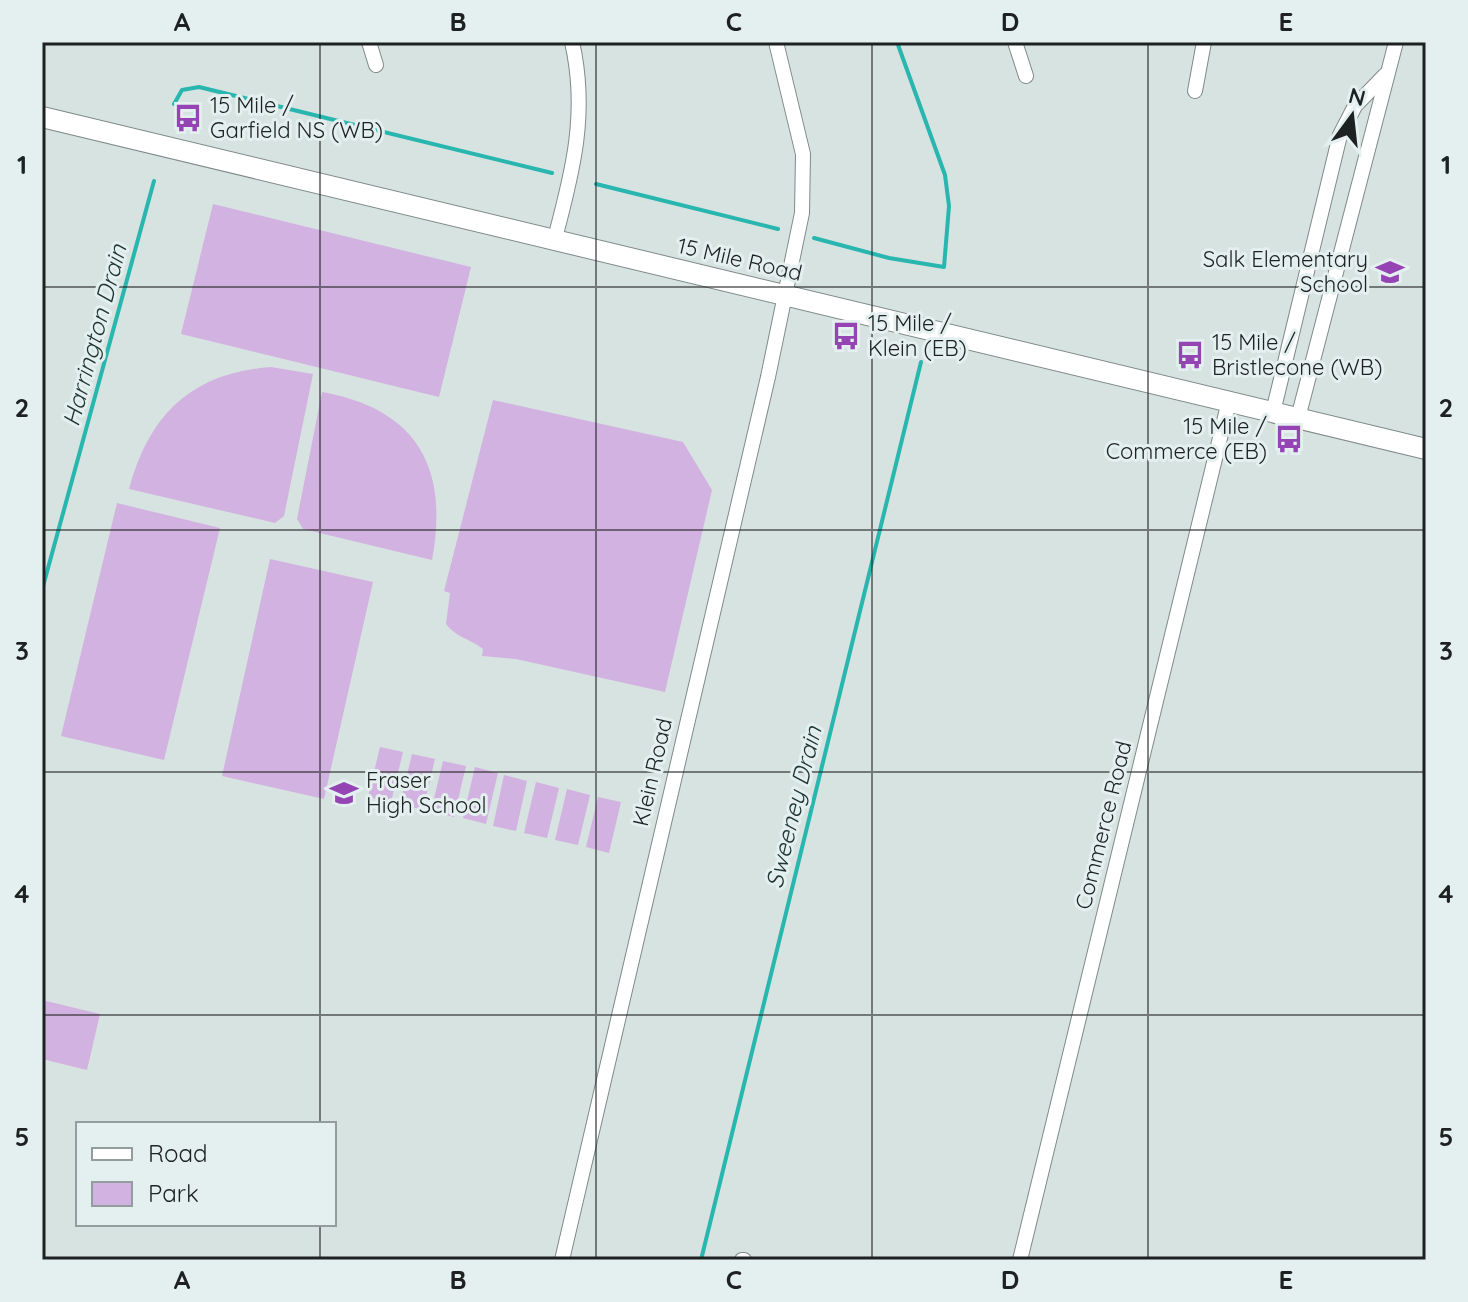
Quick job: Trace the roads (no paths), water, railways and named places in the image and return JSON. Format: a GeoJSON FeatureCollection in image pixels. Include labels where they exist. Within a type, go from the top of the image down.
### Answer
{"type":"FeatureCollection","features":[{"type":"Feature","properties":{"kind":"main road","name":"15 Mile Road"},"geometry":{"type":"LineString","coordinates":[[42,117],[1426,449]]}},
{"type":"Feature","properties":{"kind":"street"},"geometry":{"type":"LineString","coordinates":[[369,42],[376,65]]}},
{"type":"Feature","properties":{"kind":"street"},"geometry":{"type":"LineString","coordinates":[[555,238],[575,164],[581,124],[581,98],[572,42]]}},
{"type":"Feature","properties":{"kind":"street","name":"Klein Road"},"geometry":{"type":"LineString","coordinates":[[562,1260],[768,377],[802,213],[805,169],[776,42]]}},
{"type":"Feature","properties":{"kind":"street"},"geometry":{"type":"LineString","coordinates":[[1015,42],[1026,76]]}},
{"type":"Feature","properties":{"kind":"street"},"geometry":{"type":"LineString","coordinates":[[1195,91],[1204,42]]}},
{"type":"Feature","properties":{"kind":"street"},"geometry":{"type":"LineString","coordinates":[[1298,418],[1396,42]]}},
{"type":"Feature","properties":{"kind":"street"},"geometry":{"type":"LineString","coordinates":[[1273,412],[1340,135],[1355,106],[1388,72]]}},
{"type":"Feature","properties":{"kind":"street","name":"Commerce Road"},"geometry":{"type":"LineString","coordinates":[[1020,1260],[1229,401]]}},
{"type":"Feature","properties":{"kind":"waterway","name":"Harrington Drain"},"geometry":{"type":"LineString","coordinates":[[814,238],[889,258],[944,267],[949,206],[945,175],[897,42]]}},
{"type":"Feature","properties":{"kind":"waterway","name":"Harrington Drain"},"geometry":{"type":"LineString","coordinates":[[174,104],[182,90],[199,87],[552,173]]}},
{"type":"Feature","properties":{"kind":"waterway","name":"Harrington Drain"},"geometry":{"type":"LineString","coordinates":[[42,590],[154,181]]}},
{"type":"Feature","properties":{"kind":"waterway","name":"Harrington Drain"},"geometry":{"type":"LineString","coordinates":[[596,184],[778,229]]}},
{"type":"Feature","properties":{"kind":"waterway","name":"Sweeney Drain"},"geometry":{"type":"LineString","coordinates":[[701,1260],[921,362]]}},
{"type":"Feature","properties":{"kind":"place","name":"15 Mile / Garfield NS (WB)"},"geometry":{"type":"Point","coordinates":[188,118]}},
{"type":"Feature","properties":{"kind":"place","name":"Salk Elementary School"},"geometry":{"type":"Point","coordinates":[1390,272]}},
{"type":"Feature","properties":{"kind":"place","name":"15 Mile / Klein (EB)"},"geometry":{"type":"Point","coordinates":[846,336]}},
{"type":"Feature","properties":{"kind":"place","name":"15 Mile / Bristlecone (WB)"},"geometry":{"type":"Point","coordinates":[1190,355]}},
{"type":"Feature","properties":{"kind":"place","name":"15 Mile / Commerce (EB)"},"geometry":{"type":"Point","coordinates":[1289,439]}},
{"type":"Feature","properties":{"kind":"place","name":"Fraser High School"},"geometry":{"type":"Point","coordinates":[344,793]}}]}
